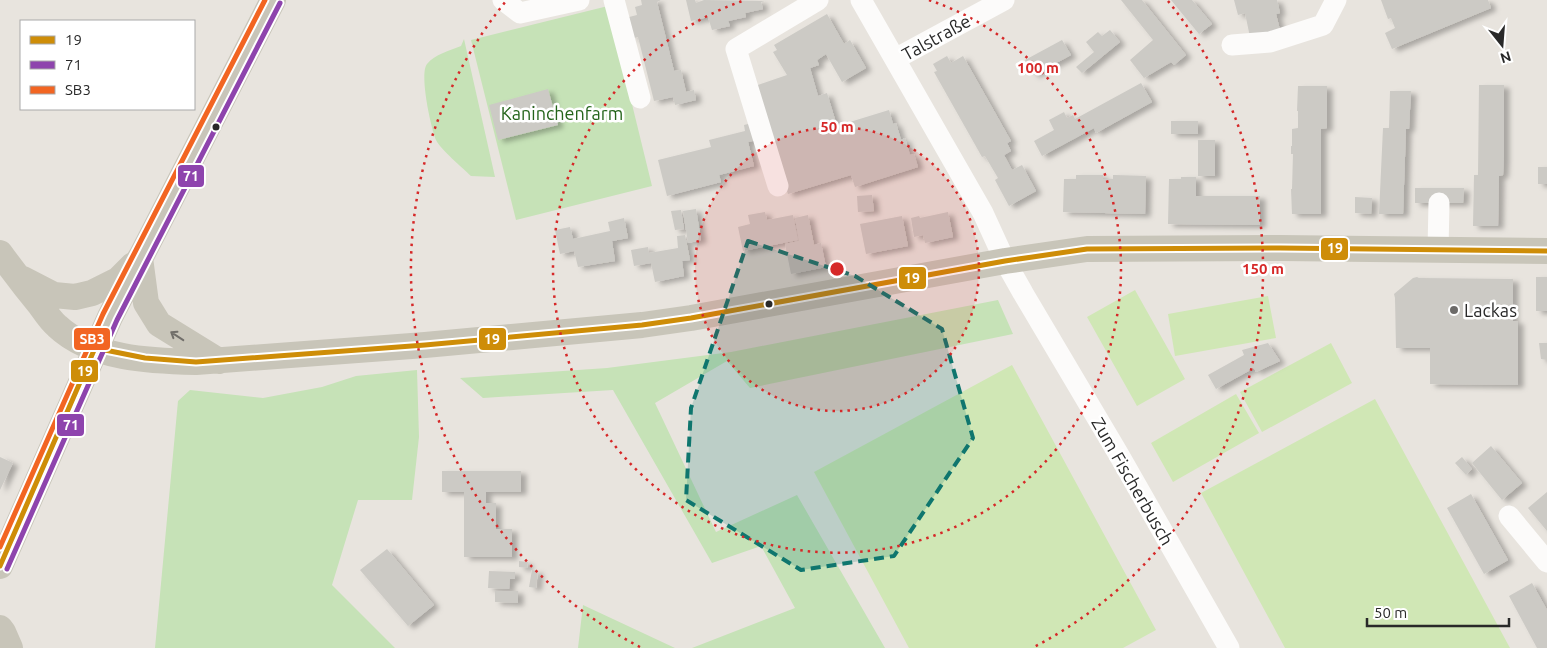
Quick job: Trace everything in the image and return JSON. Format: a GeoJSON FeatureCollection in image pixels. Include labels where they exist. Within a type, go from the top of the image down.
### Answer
{"type":"FeatureCollection","features":[{"type":"Feature","properties":{"kind":"main road"},"geometry":{"type":"LineString","coordinates":[[0,566],[95,348],[273,0]]}},
{"type":"Feature","properties":{"kind":"main road"},"geometry":{"type":"LineString","coordinates":[[0,253],[56,326],[75,340],[119,355],[162,361],[196,362],[425,346],[642,326],[701,317],[1005,261],[1087,249],[1280,248],[1547,251]]}},
{"type":"Feature","properties":{"kind":"main road"},"geometry":{"type":"LineString","coordinates":[[15,275],[54,295],[75,297],[92,293],[118,280],[140,258]]}},
{"type":"Feature","properties":{"kind":"main road"},"geometry":{"type":"LineString","coordinates":[[140,258],[146,303],[158,324],[219,361]]}},
{"type":"Feature","properties":{"kind":"main road"},"geometry":{"type":"LineString","coordinates":[[0,628],[10,648]]}},
{"type":"Feature","properties":{"kind":"street"},"geometry":{"type":"LineString","coordinates":[[503,0],[520,13],[579,0]]}},
{"type":"Feature","properties":{"kind":"street"},"geometry":{"type":"LineString","coordinates":[[614,0],[640,98]]}},
{"type":"Feature","properties":{"kind":"street"},"geometry":{"type":"LineString","coordinates":[[778,186],[736,49],[818,0]]}},
{"type":"Feature","properties":{"kind":"street","name":"Zum Fischerbusch"},"geometry":{"type":"LineString","coordinates":[[861,0],[983,213],[1005,261],[1229,648]]}},
{"type":"Feature","properties":{"kind":"street","name":"Talstraße"},"geometry":{"type":"LineString","coordinates":[[895,59],[1004,0]]}},
{"type":"Feature","properties":{"kind":"street"},"geometry":{"type":"LineString","coordinates":[[1232,45],[1270,42],[1323,25],[1336,0]]}},
{"type":"Feature","properties":{"kind":"street"},"geometry":{"type":"LineString","coordinates":[[1438,250],[1439,203]]}},
{"type":"Feature","properties":{"kind":"street"},"geometry":{"type":"LineString","coordinates":[[1509,516],[1547,562]]}},
{"type":"Feature","properties":{"kind":"highlighted area"},"geometry":{"type":"Polygon","coordinates":[[[748,241],[855,276],[942,329],[973,438],[894,556],[801,570],[686,500],[691,408],[748,241]]]}},
{"type":"Feature","properties":{"kind":"green space","name":"Kaninchenfarm"},"geometry":{"type":"Polygon","coordinates":[[[608,6],[652,186],[516,220],[471,40],[608,6]]]}},
{"type":"Feature","properties":{"kind":"green space"},"geometry":{"type":"Polygon","coordinates":[[[464,39],[495,177],[471,176],[442,148],[436,140],[431,124],[424,78],[427,64],[438,55],[461,46],[464,39]]]}},
{"type":"Feature","properties":{"kind":"green space"},"geometry":{"type":"Polygon","coordinates":[[[1135,290],[1185,379],[1137,406],[1087,317],[1135,290]]]}},
{"type":"Feature","properties":{"kind":"green space"},"geometry":{"type":"Polygon","coordinates":[[[1268,296],[1276,338],[1175,356],[1168,314],[1268,296]]]}},
{"type":"Feature","properties":{"kind":"green space"},"geometry":{"type":"Polygon","coordinates":[[[998,300],[1013,334],[750,388],[727,361],[655,403],[716,532],[797,495],[885,648],[692,648],[795,608],[761,546],[712,563],[613,390],[483,398],[460,378],[607,368],[731,352],[998,300]]]}},
{"type":"Feature","properties":{"kind":"green space"},"geometry":{"type":"Polygon","coordinates":[[[1331,343],[1352,383],[1262,432],[1240,392],[1331,343]]]}},
{"type":"Feature","properties":{"kind":"green space"},"geometry":{"type":"Polygon","coordinates":[[[1012,365],[1156,630],[1123,648],[909,648],[814,472],[1012,365]]]}},
{"type":"Feature","properties":{"kind":"green space"},"geometry":{"type":"Polygon","coordinates":[[[417,370],[419,437],[412,500],[358,500],[332,585],[395,648],[155,648],[178,401],[190,390],[263,398],[322,387],[356,376],[417,370]]]}},
{"type":"Feature","properties":{"kind":"green space"},"geometry":{"type":"Polygon","coordinates":[[[1236,394],[1259,433],[1173,482],[1151,443],[1236,394]]]}},
{"type":"Feature","properties":{"kind":"green space"},"geometry":{"type":"Polygon","coordinates":[[[1375,399],[1510,648],[1285,648],[1201,493],[1375,399]]]}},
{"type":"Feature","properties":{"kind":"green space"},"geometry":{"type":"Polygon","coordinates":[[[583,605],[675,648],[578,648],[583,605]]]}},
{"type":"Feature","properties":{"kind":"building"},"geometry":{"type":"Polygon","coordinates":[[[641,0],[661,0],[657,2],[674,71],[681,70],[686,92],[694,90],[696,100],[675,105],[673,97],[654,101],[638,37],[634,38],[629,17],[637,15],[635,7],[642,5],[641,0]]]}},
{"type":"Feature","properties":{"kind":"building"},"geometry":{"type":"Polygon","coordinates":[[[686,0],[695,0],[696,3],[704,0],[765,1],[761,2],[763,9],[745,13],[746,17],[728,21],[730,26],[712,30],[708,17],[691,21],[686,0]]]}},
{"type":"Feature","properties":{"kind":"building"},"geometry":{"type":"Polygon","coordinates":[[[1121,0],[1142,0],[1186,55],[1174,65],[1171,62],[1144,78],[1130,60],[1153,40],[1121,0]]]}},
{"type":"Feature","properties":{"kind":"building"},"geometry":{"type":"Polygon","coordinates":[[[1171,0],[1192,0],[1212,24],[1199,34],[1171,0]]]}},
{"type":"Feature","properties":{"kind":"building"},"geometry":{"type":"Polygon","coordinates":[[[1234,0],[1277,0],[1280,13],[1276,14],[1280,30],[1250,37],[1245,13],[1238,15],[1234,0]]]}},
{"type":"Feature","properties":{"kind":"building"},"geometry":{"type":"Polygon","coordinates":[[[1381,0],[1488,0],[1491,8],[1392,49],[1385,33],[1395,28],[1391,18],[1388,19],[1381,0]]]}},
{"type":"Feature","properties":{"kind":"building"},"geometry":{"type":"Polygon","coordinates":[[[827,14],[844,44],[850,40],[866,68],[842,82],[826,54],[817,60],[819,65],[810,68],[818,96],[827,93],[837,126],[889,110],[893,124],[896,123],[901,140],[905,138],[910,155],[914,154],[918,167],[855,187],[851,175],[788,194],[755,86],[787,75],[773,52],[777,50],[774,45],[827,14]]]}},
{"type":"Feature","properties":{"kind":"building"},"geometry":{"type":"Polygon","coordinates":[[[1110,30],[1120,42],[1082,73],[1076,67],[1094,52],[1086,42],[1098,32],[1102,36],[1110,30]]]}},
{"type":"Feature","properties":{"kind":"building"},"geometry":{"type":"Polygon","coordinates":[[[1062,40],[1071,55],[1034,75],[1025,60],[1062,40]]]}},
{"type":"Feature","properties":{"kind":"building"},"geometry":{"type":"Polygon","coordinates":[[[947,56],[951,63],[963,56],[1011,141],[1007,143],[1011,151],[1004,155],[1012,170],[1022,165],[1036,191],[1009,206],[995,180],[998,178],[985,156],[982,157],[934,72],[937,71],[933,64],[947,56]]]}},
{"type":"Feature","properties":{"kind":"building"},"geometry":{"type":"Polygon","coordinates":[[[1141,83],[1152,102],[1096,133],[1094,128],[1042,156],[1034,141],[1054,130],[1049,120],[1064,112],[1067,118],[1073,115],[1075,119],[1141,83]]]}},
{"type":"Feature","properties":{"kind":"building"},"geometry":{"type":"Polygon","coordinates":[[[1479,85],[1504,85],[1504,157],[1503,175],[1499,176],[1498,226],[1473,226],[1474,175],[1478,175],[1479,85]]]}},
{"type":"Feature","properties":{"kind":"building"},"geometry":{"type":"Polygon","coordinates":[[[1298,86],[1327,86],[1327,128],[1321,129],[1321,214],[1292,214],[1293,154],[1291,154],[1291,146],[1292,129],[1298,128],[1298,86]]]}},
{"type":"Feature","properties":{"kind":"building"},"geometry":{"type":"Polygon","coordinates":[[[548,89],[558,125],[498,140],[489,105],[548,89]]]}},
{"type":"Feature","properties":{"kind":"building"},"geometry":{"type":"Polygon","coordinates":[[[1390,91],[1411,91],[1409,129],[1406,129],[1403,214],[1379,214],[1383,128],[1389,128],[1390,91]]]}},
{"type":"Feature","properties":{"kind":"building"},"geometry":{"type":"Polygon","coordinates":[[[1171,121],[1198,121],[1198,134],[1171,134],[1171,121]]]}},
{"type":"Feature","properties":{"kind":"building"},"geometry":{"type":"Polygon","coordinates":[[[752,123],[757,140],[748,142],[754,166],[719,175],[721,182],[667,196],[658,160],[711,147],[709,140],[745,131],[744,125],[752,123]]]}},
{"type":"Feature","properties":{"kind":"building"},"geometry":{"type":"Polygon","coordinates":[[[1198,140],[1215,140],[1215,176],[1198,176],[1198,140]]]}},
{"type":"Feature","properties":{"kind":"building"},"geometry":{"type":"Polygon","coordinates":[[[1538,167],[1547,167],[1547,184],[1538,184],[1538,167]]]}},
{"type":"Feature","properties":{"kind":"building"},"geometry":{"type":"Polygon","coordinates":[[[1076,175],[1103,175],[1103,179],[1113,179],[1113,175],[1146,176],[1145,214],[1063,212],[1064,179],[1076,179],[1076,175]]]}},
{"type":"Feature","properties":{"kind":"building"},"geometry":{"type":"Polygon","coordinates":[[[1181,177],[1196,177],[1196,196],[1260,196],[1260,225],[1168,224],[1169,179],[1181,179],[1181,177]]]}},
{"type":"Feature","properties":{"kind":"building"},"geometry":{"type":"Polygon","coordinates":[[[1415,188],[1464,188],[1463,203],[1415,203],[1415,188]]]}},
{"type":"Feature","properties":{"kind":"building"},"geometry":{"type":"Polygon","coordinates":[[[872,195],[874,211],[858,212],[857,196],[872,195]]]}},
{"type":"Feature","properties":{"kind":"building"},"geometry":{"type":"Polygon","coordinates":[[[1355,197],[1372,198],[1371,214],[1355,213],[1355,197]]]}},
{"type":"Feature","properties":{"kind":"building"},"geometry":{"type":"Polygon","coordinates":[[[696,209],[701,240],[688,243],[683,211],[696,209]]]}},
{"type":"Feature","properties":{"kind":"building"},"geometry":{"type":"Polygon","coordinates":[[[681,210],[684,229],[675,230],[671,211],[681,210]]]}},
{"type":"Feature","properties":{"kind":"building"},"geometry":{"type":"Polygon","coordinates":[[[765,212],[767,220],[793,215],[798,240],[743,251],[738,227],[750,224],[748,215],[765,212]]]}},
{"type":"Feature","properties":{"kind":"building"},"geometry":{"type":"Polygon","coordinates":[[[948,212],[953,237],[925,243],[923,235],[914,237],[911,218],[948,212]]]}},
{"type":"Feature","properties":{"kind":"building"},"geometry":{"type":"Polygon","coordinates":[[[808,215],[814,245],[821,243],[826,267],[791,274],[785,244],[799,241],[795,218],[808,215]]]}},
{"type":"Feature","properties":{"kind":"building"},"geometry":{"type":"Polygon","coordinates":[[[902,216],[908,246],[866,254],[860,224],[902,216]]]}},
{"type":"Feature","properties":{"kind":"building"},"geometry":{"type":"Polygon","coordinates":[[[624,218],[628,238],[612,241],[615,261],[578,267],[574,251],[560,254],[555,230],[570,227],[573,239],[610,231],[608,222],[624,218]]]}},
{"type":"Feature","properties":{"kind":"building"},"geometry":{"type":"Polygon","coordinates":[[[685,235],[690,260],[682,261],[684,276],[655,282],[651,263],[634,266],[631,250],[648,247],[649,253],[678,248],[677,236],[685,235]]]}},
{"type":"Feature","properties":{"kind":"building"},"geometry":{"type":"Polygon","coordinates":[[[1536,277],[1547,277],[1547,311],[1536,311],[1536,277]]]}},
{"type":"Feature","properties":{"kind":"building"},"geometry":{"type":"Polygon","coordinates":[[[1413,278],[1513,279],[1513,321],[1518,321],[1518,385],[1430,384],[1430,348],[1396,348],[1394,294],[1413,278]]]}},
{"type":"Feature","properties":{"kind":"building"},"geometry":{"type":"Polygon","coordinates":[[[1268,343],[1280,361],[1256,372],[1254,368],[1216,389],[1208,375],[1244,355],[1242,350],[1268,343]]]}},
{"type":"Feature","properties":{"kind":"building"},"geometry":{"type":"Polygon","coordinates":[[[1539,343],[1547,343],[1547,360],[1541,359],[1539,343]]]}},
{"type":"Feature","properties":{"kind":"building"},"geometry":{"type":"Polygon","coordinates":[[[1491,446],[1522,483],[1502,500],[1472,463],[1491,446]]]}},
{"type":"Feature","properties":{"kind":"building"},"geometry":{"type":"Polygon","coordinates":[[[0,457],[13,463],[0,490],[0,457]]]}},
{"type":"Feature","properties":{"kind":"building"},"geometry":{"type":"Polygon","coordinates":[[[1462,457],[1472,469],[1466,475],[1455,463],[1462,457]]]}},
{"type":"Feature","properties":{"kind":"building"},"geometry":{"type":"Polygon","coordinates":[[[442,471],[521,471],[521,492],[486,492],[486,503],[496,503],[496,529],[512,529],[512,557],[464,557],[464,492],[442,492],[442,471]]]}},
{"type":"Feature","properties":{"kind":"building"},"geometry":{"type":"Polygon","coordinates":[[[1547,492],[1547,531],[1528,508],[1547,492]]]}},
{"type":"Feature","properties":{"kind":"building"},"geometry":{"type":"Polygon","coordinates":[[[1471,494],[1508,560],[1484,574],[1447,508],[1471,494]]]}},
{"type":"Feature","properties":{"kind":"building"},"geometry":{"type":"Polygon","coordinates":[[[387,549],[434,605],[408,626],[360,570],[387,549]]]}},
{"type":"Feature","properties":{"kind":"building"},"geometry":{"type":"Polygon","coordinates":[[[519,561],[528,562],[527,568],[519,567],[519,561]]]}},
{"type":"Feature","properties":{"kind":"building"},"geometry":{"type":"Polygon","coordinates":[[[532,570],[538,571],[536,588],[529,587],[532,570]]]}},
{"type":"Feature","properties":{"kind":"building"},"geometry":{"type":"Polygon","coordinates":[[[489,571],[515,572],[515,579],[510,579],[509,589],[488,588],[489,571]]]}},
{"type":"Feature","properties":{"kind":"building"},"geometry":{"type":"Polygon","coordinates":[[[1532,583],[1547,610],[1547,648],[1537,648],[1509,596],[1532,583]]]}},
{"type":"Feature","properties":{"kind":"building"},"geometry":{"type":"Polygon","coordinates":[[[495,591],[518,591],[518,603],[495,602],[495,591]]]}},
{"type":"Feature","properties":{"kind":"transit line","name":"SB3"},"geometry":{"type":"LineString","coordinates":[[0,547],[103,314],[265,0]]}},
{"type":"Feature","properties":{"kind":"transit line","name":"71"},"geometry":{"type":"LineString","coordinates":[[7,569],[117,320],[280,3]]}},
{"type":"Feature","properties":{"kind":"transit line","name":"19"},"geometry":{"type":"LineString","coordinates":[[0,566],[95,348],[145,358],[196,362],[425,345],[642,325],[691,318],[1005,261],[1087,249],[1280,248],[1547,251]]}},
{"type":"Feature","properties":{"kind":"place","name":"Lackas"},"geometry":{"type":"Point","coordinates":[1454,310]}}]}
